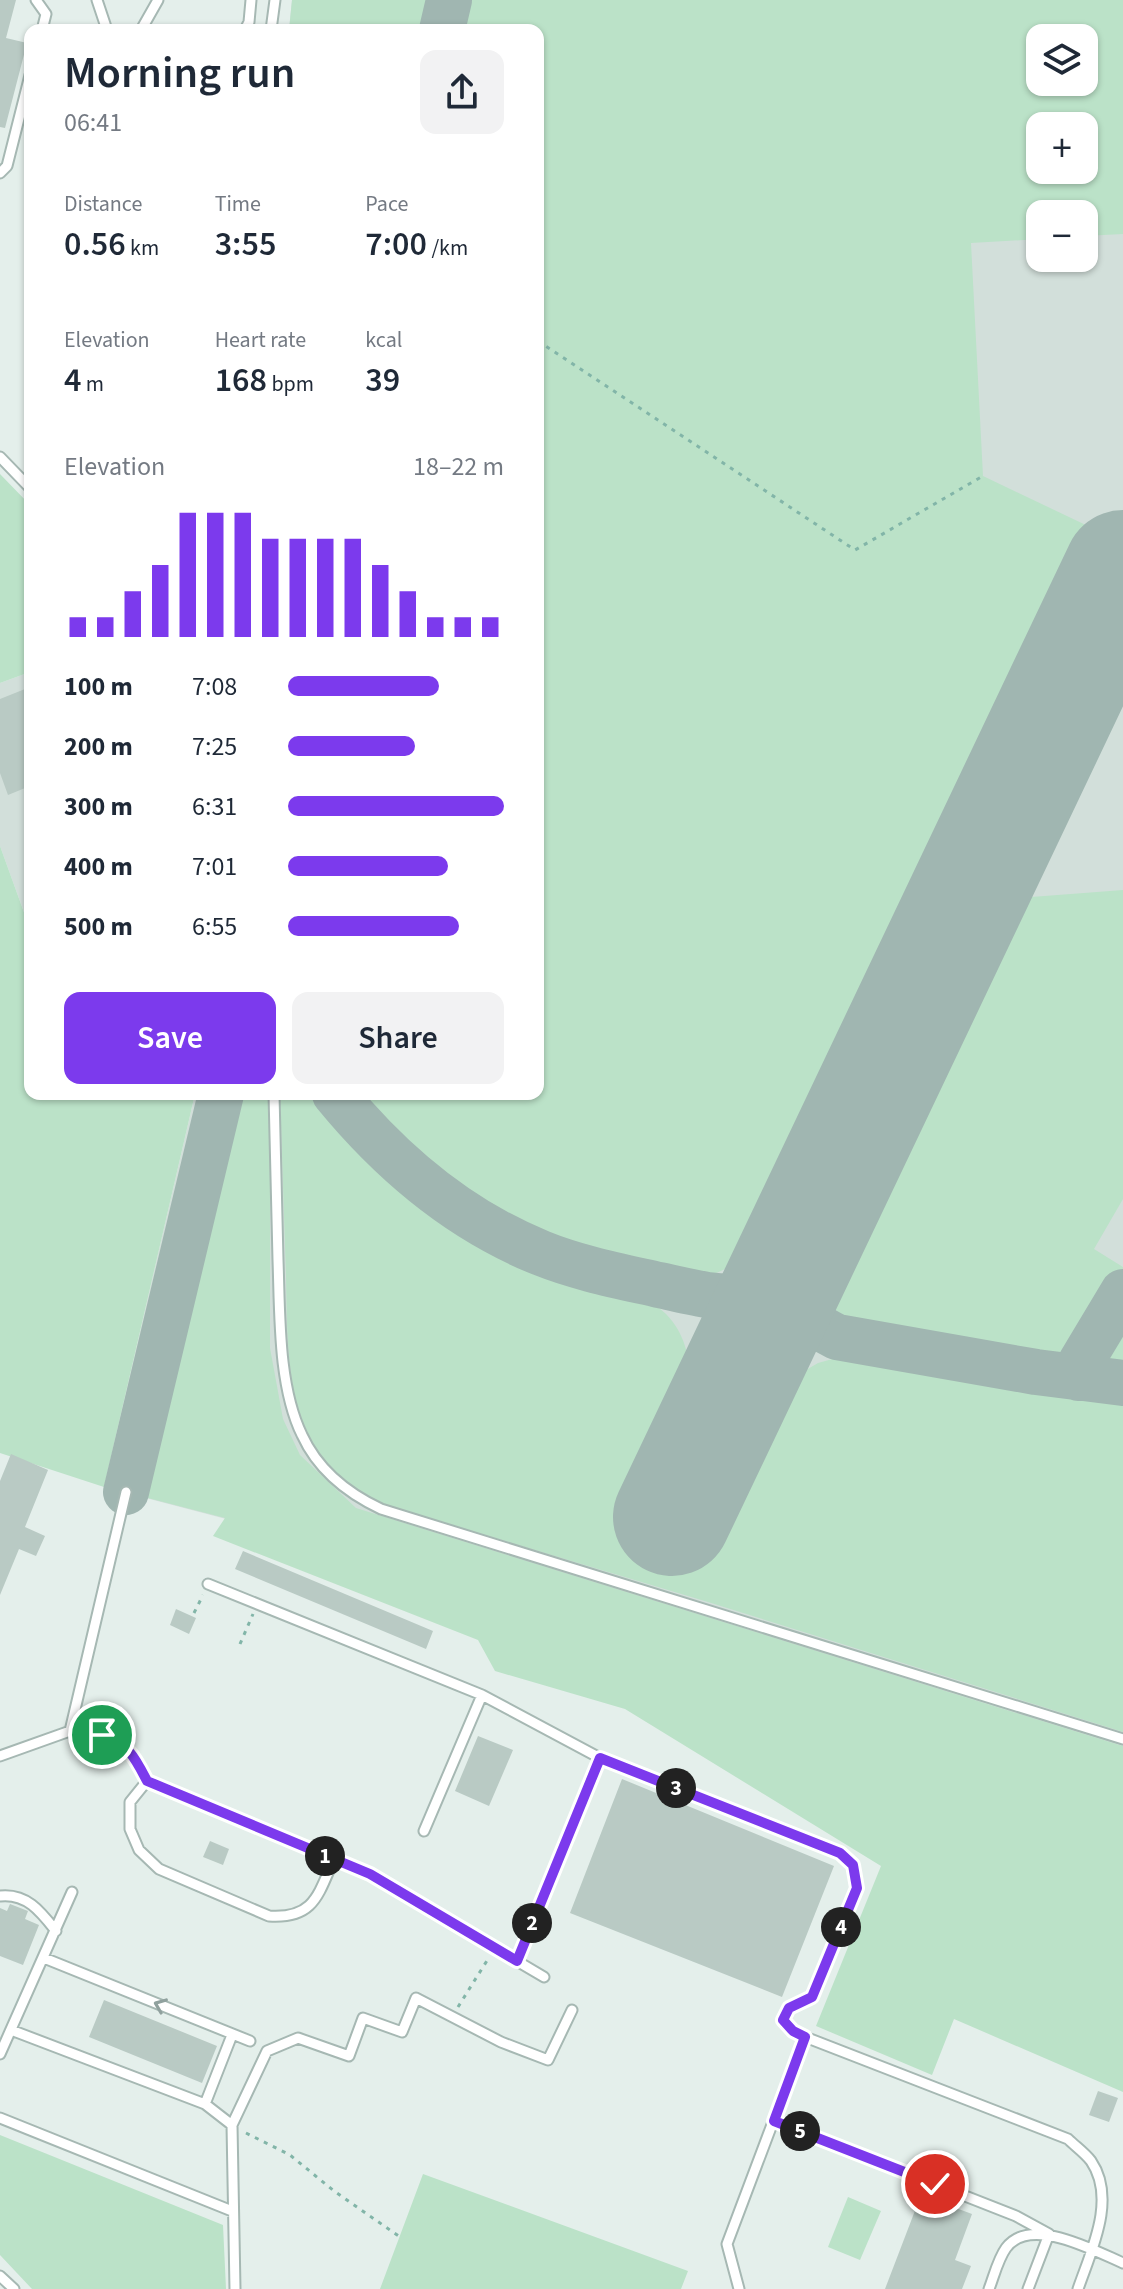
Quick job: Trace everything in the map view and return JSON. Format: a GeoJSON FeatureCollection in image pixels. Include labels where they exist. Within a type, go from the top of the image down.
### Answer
{"type":"FeatureCollection","features":[{"type":"Feature","properties":{"kind":"lane"},"geometry":{"type":"LineString","coordinates":[[36,0],[46,14],[44,24]]}},
{"type":"Feature","properties":{"kind":"lane"},"geometry":{"type":"LineString","coordinates":[[97,0],[105,24]]}},
{"type":"Feature","properties":{"kind":"lane"},"geometry":{"type":"LineString","coordinates":[[144,24],[158,0]]}},
{"type":"Feature","properties":{"kind":"lane"},"geometry":{"type":"LineString","coordinates":[[248,24],[251,0]]}},
{"type":"Feature","properties":{"kind":"lane"},"geometry":{"type":"LineString","coordinates":[[272,24],[275,0]]}},
{"type":"Feature","properties":{"kind":"lane"},"geometry":{"type":"LineString","coordinates":[[0,173],[7,166],[24,99]]}},
{"type":"Feature","properties":{"kind":"lane"},"geometry":{"type":"LineString","coordinates":[[0,457],[24,482]]}},
{"type":"Feature","properties":{"kind":"lane"},"geometry":{"type":"LineString","coordinates":[[274,1100],[280,1325],[288,1387],[301,1434],[326,1471],[344,1488],[381,1509],[1123,1739]]}},
{"type":"Feature","properties":{"kind":"lane"},"geometry":{"type":"LineString","coordinates":[[70,1731],[126,1492]]}},
{"type":"Feature","properties":{"kind":"lane"},"geometry":{"type":"LineString","coordinates":[[208,1584],[482,1695],[600,1758],[840,1853],[853,1865],[857,1888],[812,1997],[789,2008],[783,2020],[793,2031],[805,2037],[1068,2139],[1092,2162],[1103,2196],[1100,2226],[1078,2289]]}},
{"type":"Feature","properties":{"kind":"lane"},"geometry":{"type":"LineString","coordinates":[[424,1831],[482,1695]]}},
{"type":"Feature","properties":{"kind":"lane"},"geometry":{"type":"LineString","coordinates":[[0,1756],[70,1731],[88,1729],[120,1742],[134,1755],[147,1781],[370,1874],[544,1977]]}},
{"type":"Feature","properties":{"kind":"lane"},"geometry":{"type":"LineString","coordinates":[[517,1961],[600,1758]]}},
{"type":"Feature","properties":{"kind":"lane"},"geometry":{"type":"LineString","coordinates":[[147,1781],[130,1802],[130,1829],[139,1850],[159,1869],[269,1916],[289,1917],[302,1913],[318,1895],[334,1859]]}},
{"type":"Feature","properties":{"kind":"lane"},"geometry":{"type":"LineString","coordinates":[[0,2054],[72,1892]]}},
{"type":"Feature","properties":{"kind":"lane"},"geometry":{"type":"LineString","coordinates":[[0,1896],[12,1894],[34,1904],[56,1931]]}},
{"type":"Feature","properties":{"kind":"lane"},"geometry":{"type":"LineString","coordinates":[[44,1958],[250,2041]]}},
{"type":"Feature","properties":{"kind":"lane"},"geometry":{"type":"LineString","coordinates":[[235,2289],[232,2125],[267,2051],[298,2038],[349,2056],[363,2018],[402,2032],[416,1998],[501,2042],[548,2060],[572,2010]]}},
{"type":"Feature","properties":{"kind":"lane"},"geometry":{"type":"LineString","coordinates":[[11,2030],[205,2104],[232,2125]]}},
{"type":"Feature","properties":{"kind":"lane"},"geometry":{"type":"LineString","coordinates":[[205,2104],[232,2035]]}},
{"type":"Feature","properties":{"kind":"lane"},"geometry":{"type":"LineString","coordinates":[[739,2289],[727,2244],[805,2037]]}},
{"type":"Feature","properties":{"kind":"lane"},"geometry":{"type":"LineString","coordinates":[[0,2118],[232,2211]]}},
{"type":"Feature","properties":{"kind":"lane"},"geometry":{"type":"LineString","coordinates":[[774,2121],[1016,2216],[1049,2234],[1123,2263]]}},
{"type":"Feature","properties":{"kind":"lane"},"geometry":{"type":"LineString","coordinates":[[989,2289],[1007,2246],[1026,2235],[1049,2234]]}},
{"type":"Feature","properties":{"kind":"lane"},"geometry":{"type":"LineString","coordinates":[[1028,2289],[1049,2234]]}},
{"type":"Feature","properties":{"kind":"lane"},"geometry":{"type":"LineString","coordinates":[[0,2276],[14,2289]]}},
{"type":"Feature","properties":{"kind":"path"},"geometry":{"type":"LineString","coordinates":[[544,345],[855,550],[983,476]]}},
{"type":"Feature","properties":{"kind":"path"},"geometry":{"type":"LineString","coordinates":[[194,1613],[208,1584]]}},
{"type":"Feature","properties":{"kind":"path"},"geometry":{"type":"LineString","coordinates":[[240,1644],[258,1604]]}},
{"type":"Feature","properties":{"kind":"path"},"geometry":{"type":"LineString","coordinates":[[452,2017],[495,1948]]}},
{"type":"Feature","properties":{"kind":"path"},"geometry":{"type":"LineString","coordinates":[[232,2125],[290,2155],[334,2191],[400,2237]]}},
{"type":"Feature","properties":{"kind":"shaded area"},"geometry":{"type":"Polygon","coordinates":[[[292,0],[1123,0],[1123,1746],[951,1693],[104,1487],[194,1100],[544,1100],[544,24],[290,24],[292,0]]]}},
{"type":"Feature","properties":{"kind":"shaded area"},"geometry":{"type":"Polygon","coordinates":[[[24,674],[24,912],[0,846],[0,683],[24,674]]]}},
{"type":"Feature","properties":{"kind":"green space"},"geometry":{"type":"Polygon","coordinates":[[[292,0],[431,0],[425,24],[290,24],[292,0]]]}},
{"type":"Feature","properties":{"kind":"green space"},"geometry":{"type":"Polygon","coordinates":[[[467,0],[1123,0],[1123,234],[1098,235],[1098,200],[1026,200],[1026,240],[971,243],[983,476],[1090,527],[745,1255],[714,1274],[694,1276],[616,1259],[516,1223],[469,1198],[422,1163],[361,1100],[544,1100],[544,24],[461,24],[467,0]]]}},
{"type":"Feature","properties":{"kind":"green space"},"geometry":{"type":"Polygon","coordinates":[[[0,474],[24,499],[24,674],[0,683],[0,474]]]}},
{"type":"Feature","properties":{"kind":"green space"},"geometry":{"type":"Polygon","coordinates":[[[0,846],[24,912],[24,1100],[194,1100],[104,1487],[0,1453],[0,846]]]}},
{"type":"Feature","properties":{"kind":"green space"},"geometry":{"type":"Polygon","coordinates":[[[1123,890],[1123,1199],[1094,1249],[1123,1267],[1123,1271],[1090,1331],[1063,1360],[850,1323],[839,1314],[829,1298],[1018,898],[1123,890]]]}},
{"type":"Feature","properties":{"kind":"green space"},"geometry":{"type":"Polygon","coordinates":[[[238,1100],[270,1100],[270,1348],[283,1419],[300,1455],[356,1508],[1123,1746],[1123,2092],[954,2019],[932,2075],[816,2026],[881,1866],[625,1709],[495,1671],[478,1640],[213,1536],[225,1518],[144,1497],[238,1100]]]}},
{"type":"Feature","properties":{"kind":"green space"},"geometry":{"type":"Polygon","coordinates":[[[280,1100],[320,1100],[393,1175],[451,1220],[550,1271],[635,1295],[666,1314],[682,1337],[689,1372],[627,1505],[712,1545],[786,1391],[801,1373],[818,1363],[854,1357],[1073,1394],[1123,1398],[1123,1732],[368,1500],[331,1468],[316,1449],[305,1427],[294,1393],[287,1333],[280,1100]]]}},
{"type":"Feature","properties":{"kind":"green space"},"geometry":{"type":"Polygon","coordinates":[[[1123,1314],[1123,1367],[1109,1366],[1102,1353],[1123,1314]]]}},
{"type":"Feature","properties":{"kind":"green space"},"geometry":{"type":"Polygon","coordinates":[[[0,2135],[223,2225],[226,2289],[32,2289],[0,2255],[0,2135]]]}},
{"type":"Feature","properties":{"kind":"green space"},"geometry":{"type":"Polygon","coordinates":[[[423,2174],[688,2271],[681,2289],[380,2289],[423,2174]]]}},
{"type":"Feature","properties":{"kind":"green space"},"geometry":{"type":"Polygon","coordinates":[[[848,2197],[881,2211],[860,2260],[828,2247],[848,2197]]]}},
{"type":"Feature","properties":{"kind":"building"},"geometry":{"type":"Polygon","coordinates":[[[0,0],[16,0],[6,38],[24,42],[24,55],[5,128],[0,127],[0,0]]]}},
{"type":"Feature","properties":{"kind":"building"},"geometry":{"type":"Polygon","coordinates":[[[24,689],[24,788],[8,795],[0,773],[0,699],[24,689]]]}},
{"type":"Feature","properties":{"kind":"building"},"geometry":{"type":"Polygon","coordinates":[[[11,1454],[48,1470],[25,1527],[45,1536],[36,1556],[19,1549],[0,1595],[0,1481],[11,1454]]]}},
{"type":"Feature","properties":{"kind":"building"},"geometry":{"type":"Polygon","coordinates":[[[243,1551],[433,1631],[426,1649],[235,1569],[243,1551]]]}},
{"type":"Feature","properties":{"kind":"building"},"geometry":{"type":"Polygon","coordinates":[[[176,1609],[196,1618],[189,1634],[170,1625],[176,1609]]]}},
{"type":"Feature","properties":{"kind":"building"},"geometry":{"type":"Polygon","coordinates":[[[478,1736],[513,1750],[489,1806],[455,1791],[478,1736]]]}},
{"type":"Feature","properties":{"kind":"building"},"geometry":{"type":"Polygon","coordinates":[[[622,1779],[834,1866],[782,1997],[570,1913],[622,1779]]]}},
{"type":"Feature","properties":{"kind":"building"},"geometry":{"type":"Polygon","coordinates":[[[210,1841],[229,1849],[223,1865],[203,1857],[210,1841]]]}},
{"type":"Feature","properties":{"kind":"building"},"geometry":{"type":"Polygon","coordinates":[[[10,1904],[28,1911],[25,1919],[39,1925],[23,1965],[0,1956],[0,1908],[7,1911],[10,1904]]]}},
{"type":"Feature","properties":{"kind":"building"},"geometry":{"type":"Polygon","coordinates":[[[104,2000],[217,2046],[202,2083],[89,2037],[104,2000]]]}},
{"type":"Feature","properties":{"kind":"building"},"geometry":{"type":"Polygon","coordinates":[[[1098,2091],[1118,2098],[1109,2122],[1089,2115],[1098,2091]]]}},
{"type":"Feature","properties":{"kind":"building"},"geometry":{"type":"Polygon","coordinates":[[[921,2195],[972,2214],[955,2260],[971,2266],[962,2289],[885,2289],[921,2195]]]}},
{"type":"Feature","properties":{"kind":"taxiway"},"geometry":{"type":"LineString","coordinates":[[443,24],[449,0]]}},
{"type":"Feature","properties":{"kind":"taxiway"},"geometry":{"type":"LineString","coordinates":[[126,1492],[220,1100]]}},
{"type":"Feature","properties":{"kind":"taxiway"},"geometry":{"type":"LineString","coordinates":[[340,1100],[403,1165],[454,1206],[511,1239],[555,1258],[681,1290],[737,1296],[753,1293],[768,1285],[798,1252]]}},
{"type":"Feature","properties":{"kind":"taxiway"},"geometry":{"type":"LineString","coordinates":[[798,1252],[793,1283],[796,1304],[810,1320],[837,1337],[1036,1372],[1123,1383]]}},
{"type":"Feature","properties":{"kind":"taxiway"},"geometry":{"type":"LineString","coordinates":[[1078,1378],[1081,1362],[1123,1292]]}},
{"type":"Feature","properties":{"kind":"runway"},"geometry":{"type":"LineString","coordinates":[[672,1517],[1123,569]]}},
{"type":"Feature","properties":{"kind":"route"},"geometry":{"type":"LineString","coordinates":[[102,1735],[120,1742],[134,1755],[147,1781],[370,1874],[517,1961],[600,1758],[840,1853],[853,1865],[857,1888],[812,1997],[789,2008],[783,2020],[793,2031],[805,2037],[774,2121],[935,2184]]}}]}
